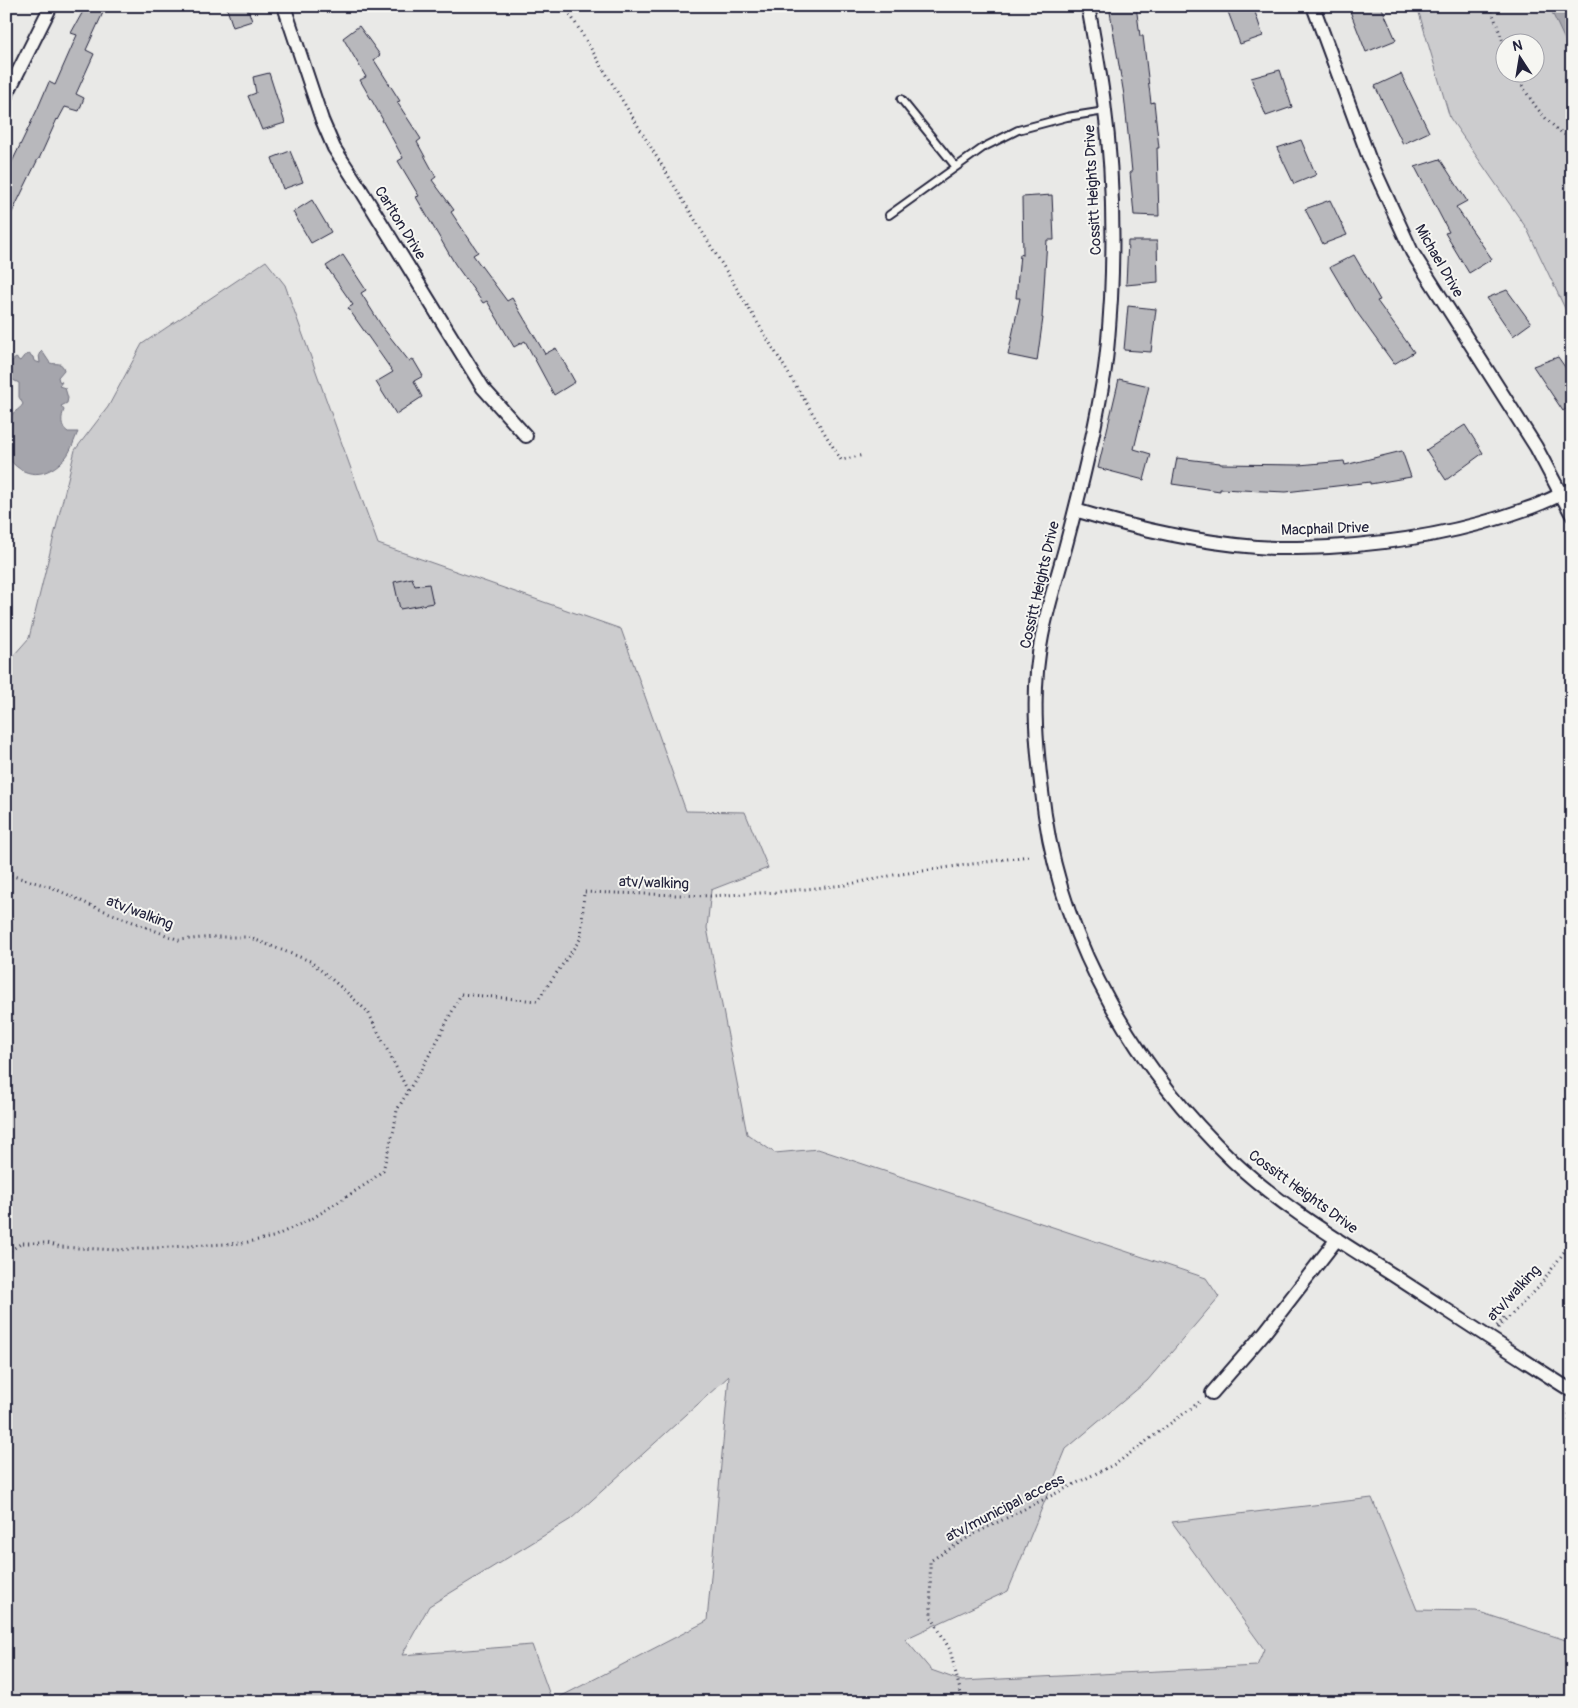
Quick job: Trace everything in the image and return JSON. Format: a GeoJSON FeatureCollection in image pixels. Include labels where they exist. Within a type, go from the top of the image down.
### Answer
{"type":"FeatureCollection","features":[{"type":"Feature","properties":{"kind":"street"},"geometry":{"type":"LineString","coordinates":[[6,96],[51,6]]}},
{"type":"Feature","properties":{"kind":"street","name":"Carlton Drive"},"geometry":{"type":"LineString","coordinates":[[284,6],[319,112],[334,148],[483,388],[526,436]]}},
{"type":"Feature","properties":{"kind":"street","name":"Cossitt Heights Drive"},"geometry":{"type":"LineString","coordinates":[[1088,6],[1105,111],[1113,223],[1110,308],[1104,376],[1075,510],[1042,638],[1036,684],[1036,733],[1040,778],[1056,872],[1068,912],[1084,953],[1106,996],[1149,1064],[1203,1131],[1238,1165],[1265,1189],[1337,1239],[1572,1391]]}},
{"type":"Feature","properties":{"kind":"street","name":"Michael Drive"},"geometry":{"type":"LineString","coordinates":[[1313,6],[1369,158],[1412,252],[1566,492],[1572,515]]}},
{"type":"Feature","properties":{"kind":"street","name":"Macphail Drive"},"geometry":{"type":"LineString","coordinates":[[1075,510],[1119,524],[1212,542],[1258,547],[1304,548],[1378,544],[1437,534],[1486,522],[1527,509],[1566,492]]}},
{"type":"Feature","properties":{"kind":"street"},"geometry":{"type":"LineString","coordinates":[[1212,1393],[1265,1332],[1337,1239]]}},
{"type":"Feature","properties":{"kind":"lane"},"geometry":{"type":"LineString","coordinates":[[901,99],[956,167]]}},
{"type":"Feature","properties":{"kind":"lane"},"geometry":{"type":"LineString","coordinates":[[889,215],[984,146],[1018,130],[1067,117],[1105,111]]}},
{"type":"Feature","properties":{"kind":"path"},"geometry":{"type":"LineString","coordinates":[[565,6],[841,460],[864,455]]}},
{"type":"Feature","properties":{"kind":"path"},"geometry":{"type":"LineString","coordinates":[[1490,6],[1499,32]]}},
{"type":"Feature","properties":{"kind":"path"},"geometry":{"type":"LineString","coordinates":[[1520,82],[1527,96],[1544,118],[1560,133],[1572,139]]}},
{"type":"Feature","properties":{"kind":"path","name":"atv/walking"},"geometry":{"type":"LineString","coordinates":[[6,1253],[22,1243],[47,1243],[61,1247],[116,1250],[243,1243],[273,1237],[314,1218],[371,1181],[383,1170],[397,1110],[434,1047],[461,994],[537,1001],[581,938],[584,892],[710,896],[778,892],[845,885],[894,875],[1030,856]]}},
{"type":"Feature","properties":{"kind":"path","name":"atv/walking"},"geometry":{"type":"LineString","coordinates":[[6,874],[50,887],[92,906],[179,940],[248,937],[310,961],[343,988],[368,1012],[408,1092]]}},
{"type":"Feature","properties":{"kind":"path","name":"atv/walking"},"geometry":{"type":"LineString","coordinates":[[1488,1338],[1538,1288],[1572,1241]]}},
{"type":"Feature","properties":{"kind":"path","name":"atv/walking"},"geometry":{"type":"LineString","coordinates":[[1488,1338],[1504,1317]]}},
{"type":"Feature","properties":{"kind":"path","name":"atv/municipal access"},"geometry":{"type":"LineString","coordinates":[[963,1702],[950,1650],[931,1616],[930,1561],[972,1535],[1117,1463],[1212,1393]]}},
{"type":"Feature","properties":{"kind":"path"},"geometry":{"type":"LineString","coordinates":[[1572,1411],[1568,1417],[1572,1427]]}},
{"type":"Feature","properties":{"kind":"shaded area"},"geometry":{"type":"Polygon","coordinates":[[[1417,6],[1572,6],[1572,323],[1527,229],[1450,118],[1417,6]]]}},
{"type":"Feature","properties":{"kind":"shaded area"},"geometry":{"type":"Polygon","coordinates":[[[1549,6],[1572,6],[1572,55],[1549,6]]]}},
{"type":"Feature","properties":{"kind":"shaded area"},"geometry":{"type":"Polygon","coordinates":[[[266,261],[285,285],[378,544],[621,629],[686,811],[745,812],[768,868],[711,890],[707,928],[747,1134],[775,1153],[818,1149],[1206,1278],[1219,1297],[1147,1381],[1066,1449],[1008,1591],[905,1639],[931,1670],[962,1681],[1257,1666],[1264,1649],[1172,1522],[1372,1498],[1417,1610],[1476,1611],[1572,1642],[1572,1702],[6,1702],[6,664],[29,638],[75,450],[108,407],[142,344],[266,261]],[[729,1376],[571,1519],[429,1606],[402,1655],[532,1645],[552,1701],[707,1621],[729,1376]]]}},
{"type":"Feature","properties":{"kind":"shaded area"},"geometry":{"type":"Polygon","coordinates":[[[42,351],[50,363],[61,364],[63,367],[64,370],[58,377],[59,381],[62,382],[59,386],[65,388],[68,398],[67,403],[61,406],[64,410],[62,425],[68,432],[78,432],[68,454],[59,464],[43,473],[35,474],[20,469],[6,455],[9,419],[23,404],[19,397],[19,383],[7,377],[6,371],[13,360],[16,358],[20,361],[29,354],[33,357],[34,361],[40,363],[39,354],[42,351]]]}},
{"type":"Feature","properties":{"kind":"building"},"geometry":{"type":"Polygon","coordinates":[[[86,6],[106,6],[86,50],[94,54],[76,94],[84,98],[79,111],[65,107],[57,119],[6,225],[6,161],[11,164],[49,82],[55,85],[77,35],[71,33],[86,6]]]}},
{"type":"Feature","properties":{"kind":"building"},"geometry":{"type":"Polygon","coordinates":[[[226,6],[247,6],[252,21],[233,27],[226,6]]]}},
{"type":"Feature","properties":{"kind":"building"},"geometry":{"type":"Polygon","coordinates":[[[1109,6],[1136,6],[1140,36],[1143,36],[1151,103],[1154,102],[1159,148],[1157,148],[1159,216],[1134,215],[1130,172],[1132,172],[1124,95],[1109,6]]]}},
{"type":"Feature","properties":{"kind":"building"},"geometry":{"type":"Polygon","coordinates":[[[1235,6],[1253,6],[1263,36],[1240,44],[1227,9],[1235,6]]]}},
{"type":"Feature","properties":{"kind":"building"},"geometry":{"type":"Polygon","coordinates":[[[1348,6],[1381,6],[1396,40],[1366,52],[1348,6]]]}},
{"type":"Feature","properties":{"kind":"building"},"geometry":{"type":"Polygon","coordinates":[[[359,26],[380,55],[374,60],[400,101],[397,102],[421,139],[417,142],[436,177],[432,180],[454,210],[451,212],[478,252],[473,255],[507,301],[512,298],[545,354],[556,348],[575,382],[554,395],[525,341],[514,347],[487,301],[483,303],[455,264],[416,197],[419,196],[398,161],[403,158],[360,80],[366,77],[343,38],[359,26]]]}},
{"type":"Feature","properties":{"kind":"building"},"geometry":{"type":"Polygon","coordinates":[[[1280,70],[1292,107],[1266,116],[1251,78],[1280,70]]]}},
{"type":"Feature","properties":{"kind":"building"},"geometry":{"type":"Polygon","coordinates":[[[269,73],[285,123],[262,130],[248,96],[256,93],[253,77],[269,73]]]}},
{"type":"Feature","properties":{"kind":"building"},"geometry":{"type":"Polygon","coordinates":[[[1401,74],[1429,132],[1403,144],[1375,86],[1401,74]]]}},
{"type":"Feature","properties":{"kind":"building"},"geometry":{"type":"Polygon","coordinates":[[[1301,140],[1316,175],[1294,184],[1277,148],[1301,140]]]}},
{"type":"Feature","properties":{"kind":"building"},"geometry":{"type":"Polygon","coordinates":[[[290,151],[303,182],[283,189],[272,158],[290,151]]]}},
{"type":"Feature","properties":{"kind":"building"},"geometry":{"type":"Polygon","coordinates":[[[1440,159],[1467,201],[1456,207],[1492,259],[1469,273],[1445,233],[1449,232],[1415,167],[1440,159]]]}},
{"type":"Feature","properties":{"kind":"building"},"geometry":{"type":"Polygon","coordinates":[[[1052,195],[1054,240],[1047,240],[1043,318],[1037,361],[1008,355],[1020,298],[1016,298],[1020,254],[1023,255],[1022,197],[1052,195]]]}},
{"type":"Feature","properties":{"kind":"building"},"geometry":{"type":"Polygon","coordinates":[[[312,200],[331,232],[311,243],[293,212],[312,200]]]}},
{"type":"Feature","properties":{"kind":"building"},"geometry":{"type":"Polygon","coordinates":[[[1330,200],[1347,235],[1323,244],[1305,209],[1330,200]]]}},
{"type":"Feature","properties":{"kind":"building"},"geometry":{"type":"Polygon","coordinates":[[[1128,241],[1157,241],[1158,282],[1126,285],[1128,241]]]}},
{"type":"Feature","properties":{"kind":"building"},"geometry":{"type":"Polygon","coordinates":[[[343,255],[366,290],[361,293],[383,328],[409,361],[413,359],[423,376],[414,381],[422,397],[396,414],[376,382],[393,372],[348,308],[353,305],[326,266],[343,255]]]}},
{"type":"Feature","properties":{"kind":"building"},"geometry":{"type":"Polygon","coordinates":[[[1354,255],[1380,300],[1377,301],[1414,352],[1394,364],[1356,311],[1330,267],[1354,255]]]}},
{"type":"Feature","properties":{"kind":"building"},"geometry":{"type":"Polygon","coordinates":[[[1507,290],[1531,323],[1513,336],[1487,298],[1507,290]]]}},
{"type":"Feature","properties":{"kind":"building"},"geometry":{"type":"Polygon","coordinates":[[[1128,306],[1156,309],[1151,352],[1124,350],[1128,306]]]}},
{"type":"Feature","properties":{"kind":"building"},"geometry":{"type":"Polygon","coordinates":[[[1558,357],[1572,377],[1572,405],[1563,411],[1533,366],[1558,357]]]}},
{"type":"Feature","properties":{"kind":"building"},"geometry":{"type":"Polygon","coordinates":[[[1119,379],[1149,386],[1134,449],[1151,454],[1144,480],[1098,468],[1119,379]]]}},
{"type":"Feature","properties":{"kind":"building"},"geometry":{"type":"Polygon","coordinates":[[[1465,425],[1483,453],[1446,480],[1426,450],[1465,425]]]}},
{"type":"Feature","properties":{"kind":"building"},"geometry":{"type":"Polygon","coordinates":[[[1402,451],[1411,477],[1370,484],[1370,482],[1286,492],[1220,489],[1220,491],[1172,484],[1177,458],[1220,464],[1299,465],[1344,461],[1345,465],[1402,451]]]}},
{"type":"Feature","properties":{"kind":"building"},"geometry":{"type":"Polygon","coordinates":[[[412,578],[415,586],[429,584],[433,603],[400,609],[394,582],[412,578]]]}}]}
